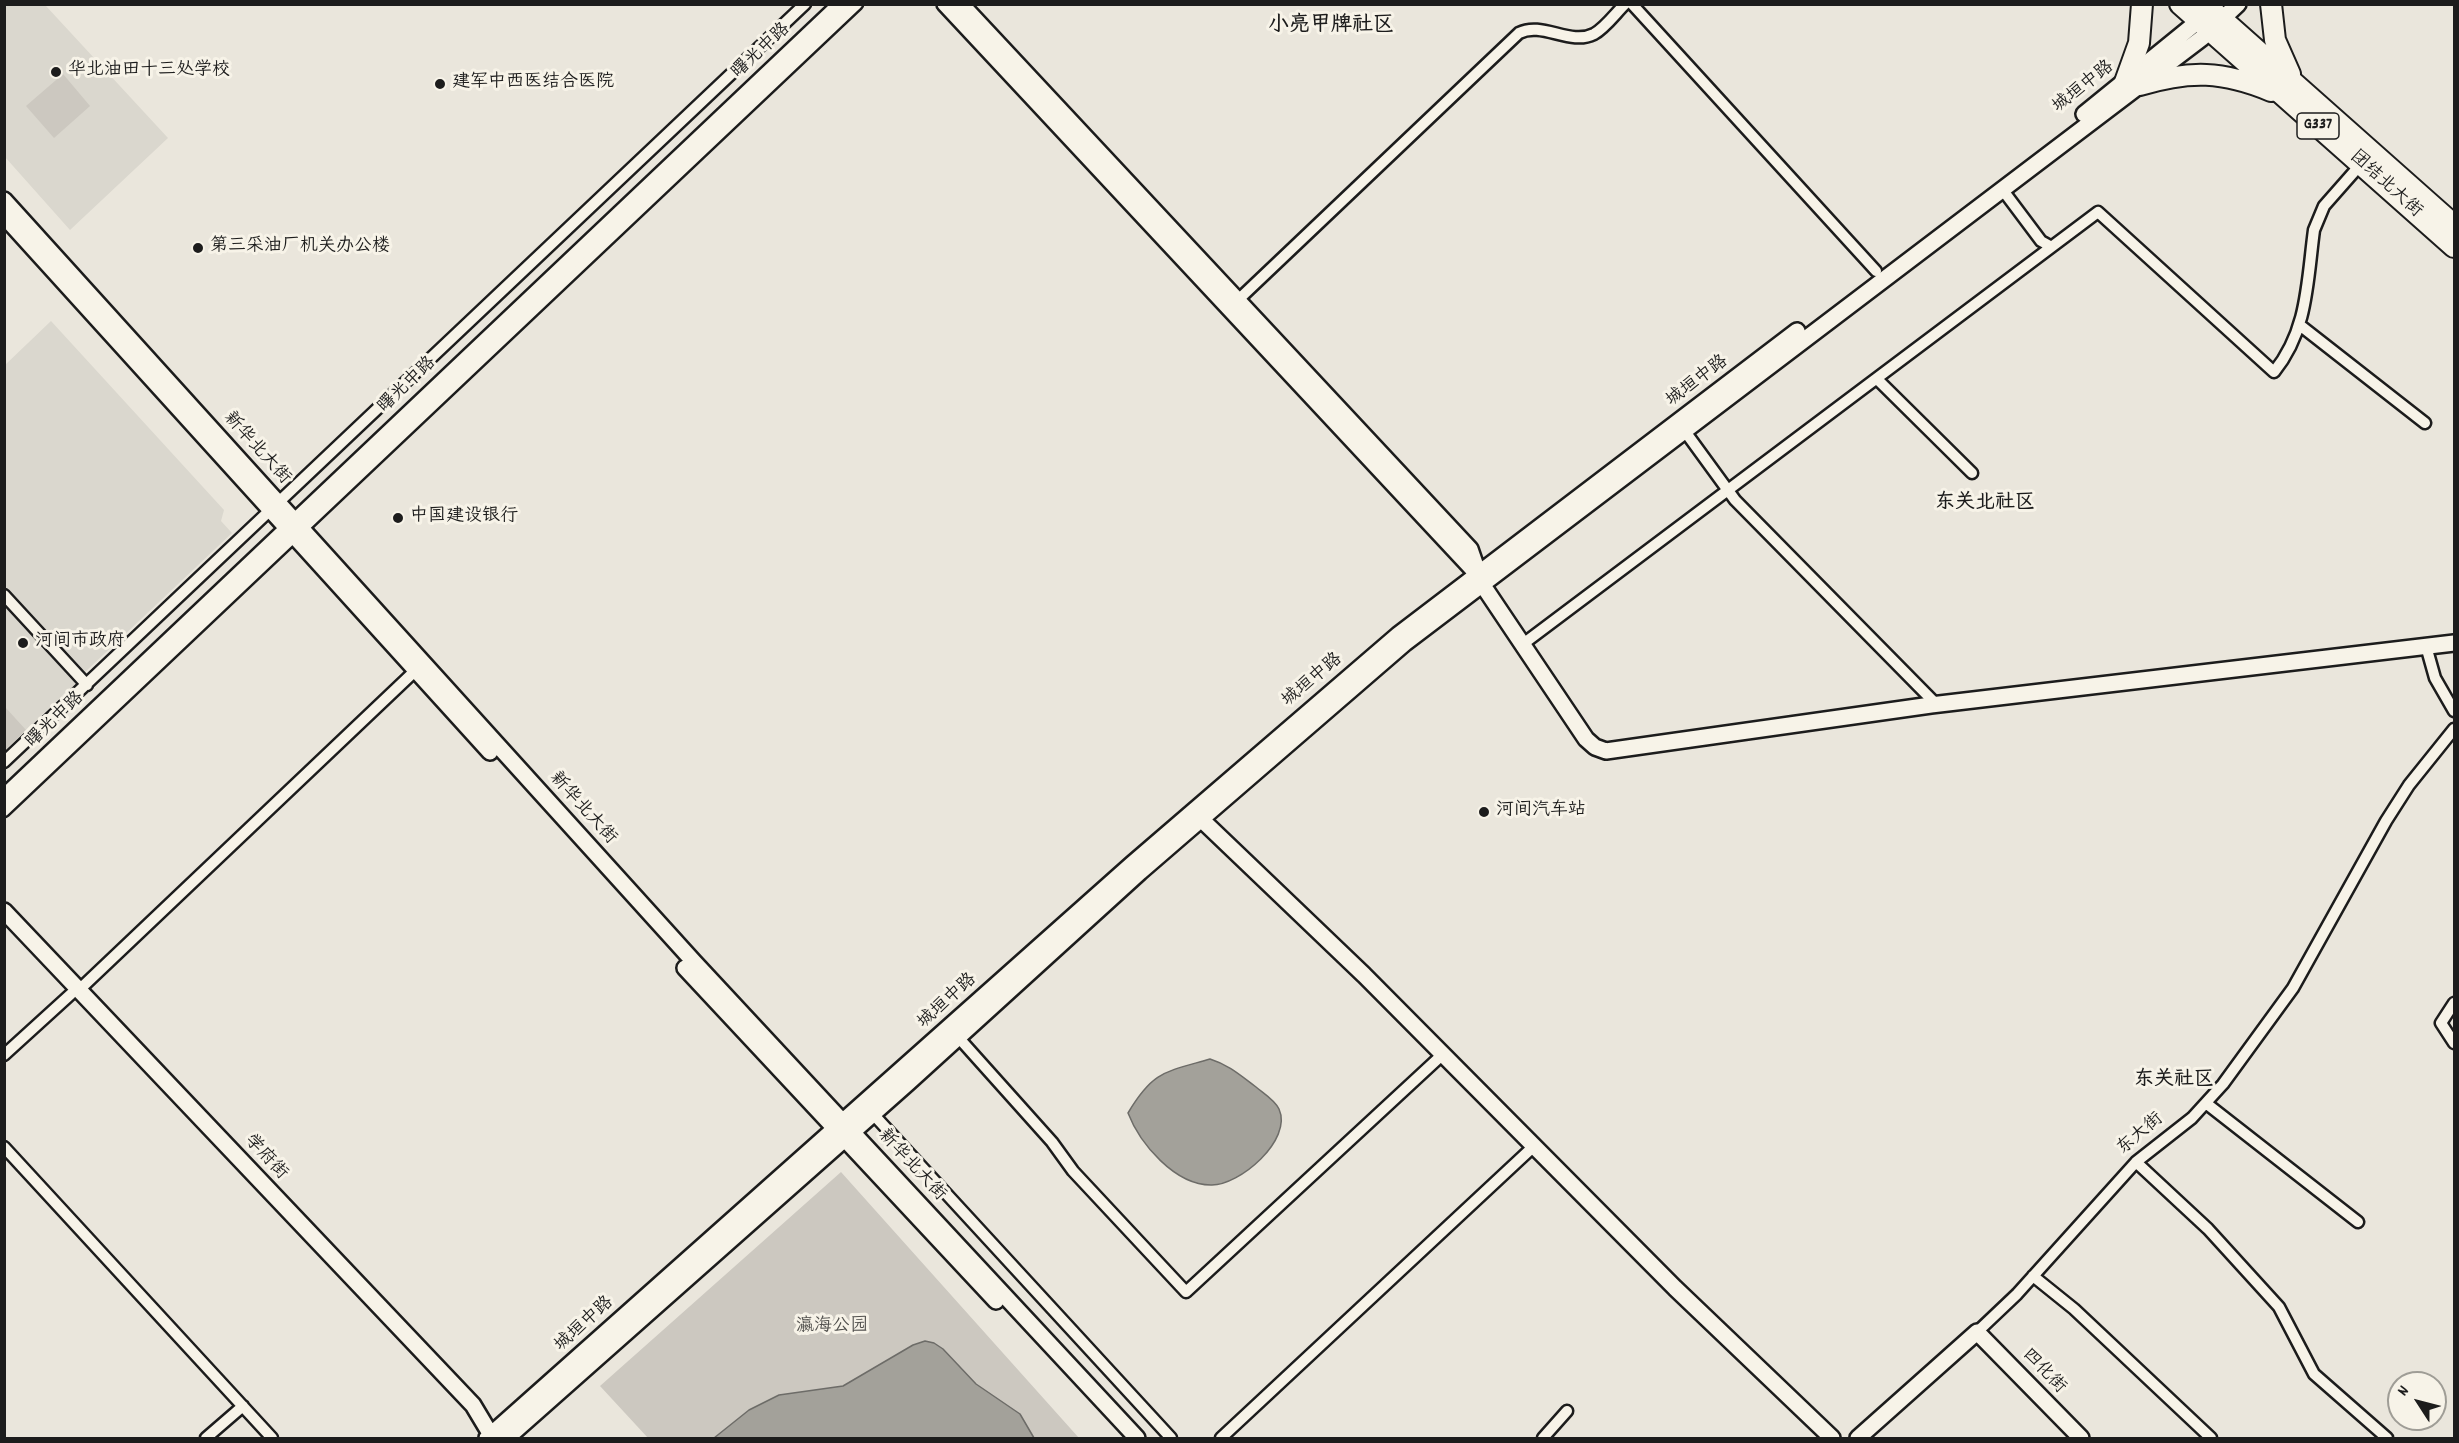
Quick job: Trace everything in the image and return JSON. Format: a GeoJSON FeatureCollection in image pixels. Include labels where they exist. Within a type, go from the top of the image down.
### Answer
{"type":"FeatureCollection","features":[{"type":"Feature","properties":{"kind":"highway"},"geometry":{"type":"LineString","coordinates":[[2142,4],[2139,44],[2132,83],[2183,74],[2225,76],[2291,91],[2275,40],[2271,4]]}},
{"type":"Feature","properties":{"kind":"highway","name":"团结北大街"},"geometry":{"type":"LineString","coordinates":[[2181,4],[2211,15],[2291,91],[2361,164],[2454,247]]}},
{"type":"Feature","properties":{"kind":"highway","name":"团结北大街"},"geometry":{"type":"LineString","coordinates":[[2291,91],[2454,225]]}},
{"type":"Feature","properties":{"kind":"main road","name":"曙光中路"},"geometry":{"type":"LineString","coordinates":[[4,797],[287,520],[825,4]]}},
{"type":"Feature","properties":{"kind":"main road","name":"曙光中路"},"geometry":{"type":"LineString","coordinates":[[4,782],[841,4]]}},
{"type":"Feature","properties":{"kind":"main road"},"geometry":{"type":"LineString","coordinates":[[945,4],[1479,579],[1587,739],[1595,747],[1606,751],[1937,705],[2454,643]]}},
{"type":"Feature","properties":{"kind":"main road"},"geometry":{"type":"LineString","coordinates":[[961,4],[1470,549],[1479,579]]}},
{"type":"Feature","properties":{"kind":"main road","name":"城垣中路"},"geometry":{"type":"LineString","coordinates":[[507,1438],[1299,719],[1398,635],[1684,430],[2002,189],[2211,15],[2238,4]]}},
{"type":"Feature","properties":{"kind":"main road","name":"城垣中路"},"geometry":{"type":"LineString","coordinates":[[491,1437],[844,1130],[873,1114],[1202,820],[1479,579],[1876,271],[2132,83]]}},
{"type":"Feature","properties":{"kind":"main road","name":"新华北大街"},"geometry":{"type":"LineString","coordinates":[[4,200],[287,520],[416,670],[686,969],[844,1130],[1137,1438]]}},
{"type":"Feature","properties":{"kind":"main road","name":"新华北大街"},"geometry":{"type":"LineString","coordinates":[[4,216],[694,962],[1123,1438]]}},
{"type":"Feature","properties":{"kind":"main road"},"geometry":{"type":"LineString","coordinates":[[1202,820],[1364,975],[1533,1147],[1832,1438]]}},
{"type":"Feature","properties":{"kind":"main road","name":"学府街"},"geometry":{"type":"LineString","coordinates":[[4,911],[75,992],[491,1437]]}},
{"type":"Feature","properties":{"kind":"main road","name":"学府街"},"geometry":{"type":"LineString","coordinates":[[4,923],[75,992]]}},
{"type":"Feature","properties":{"kind":"main road","name":"东大街"},"geometry":{"type":"LineString","coordinates":[[1858,1438],[1977,1332]]}},
{"type":"Feature","properties":{"kind":"main road","name":"四化街"},"geometry":{"type":"LineString","coordinates":[[1977,1332],[2081,1438]]}},
{"type":"Feature","properties":{"kind":"street"},"geometry":{"type":"LineString","coordinates":[[4,810],[287,520],[804,4]]}},
{"type":"Feature","properties":{"kind":"street"},"geometry":{"type":"LineString","coordinates":[[4,762],[87,685],[287,520],[857,4]]}},
{"type":"Feature","properties":{"kind":"street"},"geometry":{"type":"LineString","coordinates":[[1238,300],[1519,33],[1535,29],[1580,37],[1588,36],[1595,33],[1625,4]]}},
{"type":"Feature","properties":{"kind":"street"},"geometry":{"type":"LineString","coordinates":[[1632,4],[1876,271]]}},
{"type":"Feature","properties":{"kind":"street"},"geometry":{"type":"LineString","coordinates":[[1523,644],[1729,492],[2050,246],[2098,212],[2274,372],[2289,354],[2301,326],[2316,223],[2324,206],[2361,164]]}},
{"type":"Feature","properties":{"kind":"street"},"geometry":{"type":"LineString","coordinates":[[2002,189],[2041,241],[2050,246]]}},
{"type":"Feature","properties":{"kind":"street"},"geometry":{"type":"LineString","coordinates":[[2301,326],[2425,423]]}},
{"type":"Feature","properties":{"kind":"street"},"geometry":{"type":"LineString","coordinates":[[1877,379],[1972,473]]}},
{"type":"Feature","properties":{"kind":"street"},"geometry":{"type":"LineString","coordinates":[[1684,430],[1729,492],[1937,705]]}},
{"type":"Feature","properties":{"kind":"street"},"geometry":{"type":"LineString","coordinates":[[4,595],[87,685]]}},
{"type":"Feature","properties":{"kind":"street"},"geometry":{"type":"LineString","coordinates":[[2426,646],[2434,678],[2454,711]]}},
{"type":"Feature","properties":{"kind":"street"},"geometry":{"type":"LineString","coordinates":[[4,1055],[75,992],[416,670]]}},
{"type":"Feature","properties":{"kind":"street","name":"东大街"},"geometry":{"type":"LineString","coordinates":[[1977,1332],[2033,1276],[2136,1162],[2206,1104],[2293,988],[2386,820],[2409,785],[2454,729]]}},
{"type":"Feature","properties":{"kind":"street"},"geometry":{"type":"LineString","coordinates":[[2454,1003],[2441,1023],[2454,1043]]}},
{"type":"Feature","properties":{"kind":"street"},"geometry":{"type":"LineString","coordinates":[[958,1037],[1052,1142],[1073,1171],[1186,1292],[1442,1055]]}},
{"type":"Feature","properties":{"kind":"street"},"geometry":{"type":"LineString","coordinates":[[2206,1104],[2358,1222]]}},
{"type":"Feature","properties":{"kind":"street"},"geometry":{"type":"LineString","coordinates":[[873,1114],[1171,1438]]}},
{"type":"Feature","properties":{"kind":"street"},"geometry":{"type":"LineString","coordinates":[[4,1147],[272,1438]]}},
{"type":"Feature","properties":{"kind":"street"},"geometry":{"type":"LineString","coordinates":[[1221,1438],[1533,1147]]}},
{"type":"Feature","properties":{"kind":"street"},"geometry":{"type":"LineString","coordinates":[[2136,1162],[2208,1229],[2279,1307],[2314,1374],[2387,1438]]}},
{"type":"Feature","properties":{"kind":"street"},"geometry":{"type":"LineString","coordinates":[[2033,1276],[2074,1310],[2211,1438]]}},
{"type":"Feature","properties":{"kind":"street"},"geometry":{"type":"LineString","coordinates":[[206,1438],[243,1406]]}},
{"type":"Feature","properties":{"kind":"street"},"geometry":{"type":"LineString","coordinates":[[1543,1438],[1567,1411]]}},
{"type":"Feature","properties":{"kind":"shaded area","name":"华北油田十三处学校"},"geometry":{"type":"Polygon","coordinates":[[[5,5],[48,5],[46,6],[168,138],[70,230],[5,157],[5,5]]]}},
{"type":"Feature","properties":{"kind":"shaded area"},"geometry":{"type":"Polygon","coordinates":[[[51,321],[224,510],[221,521],[232,533],[84,673],[5,589],[5,365],[51,321]]]}},
{"type":"Feature","properties":{"kind":"shaded area","name":"河间市政府"},"geometry":{"type":"Polygon","coordinates":[[[5,604],[77,682],[5,750],[5,604]]]}},
{"type":"Feature","properties":{"kind":"shaded area"},"geometry":{"type":"Polygon","coordinates":[[[1210,1059],[1234,1071],[1269,1097],[1279,1109],[1281,1121],[1278,1134],[1271,1147],[1249,1170],[1223,1183],[1211,1185],[1185,1178],[1160,1161],[1141,1137],[1128,1113],[1145,1089],[1162,1075],[1210,1059]]]}},
{"type":"Feature","properties":{"kind":"shaded area"},"geometry":{"type":"Polygon","coordinates":[[[925,1341],[934,1343],[943,1349],[976,1384],[1020,1414],[1034,1438],[714,1438],[749,1410],[779,1395],[843,1386],[913,1345],[925,1341]]]}},
{"type":"Feature","properties":{"kind":"green space"},"geometry":{"type":"Polygon","coordinates":[[[63,74],[90,106],[54,138],[26,106],[63,74]]]}},
{"type":"Feature","properties":{"kind":"green space"},"geometry":{"type":"Polygon","coordinates":[[[5,707],[26,730],[5,750],[5,707]]]}},
{"type":"Feature","properties":{"kind":"green space","name":"瀛海公园"},"geometry":{"type":"Polygon","coordinates":[[[841,1172],[1079,1438],[648,1438],[600,1386],[841,1172]]]}},
{"type":"Feature","properties":{"kind":"place","name":"华北油田十三处学校"},"geometry":{"type":"Point","coordinates":[56,72]}},
{"type":"Feature","properties":{"kind":"place","name":"建军中西医结合医院"},"geometry":{"type":"Point","coordinates":[440,84]}},
{"type":"Feature","properties":{"kind":"place","name":"第三采油厂机关办公楼"},"geometry":{"type":"Point","coordinates":[198,248]}},
{"type":"Feature","properties":{"kind":"place","name":"中国建设银行"},"geometry":{"type":"Point","coordinates":[398,518]}},
{"type":"Feature","properties":{"kind":"place","name":"河间市政府"},"geometry":{"type":"Point","coordinates":[23,643]}},
{"type":"Feature","properties":{"kind":"place","name":"河间汽车站"},"geometry":{"type":"Point","coordinates":[1484,812]}},
{"type":"Feature","properties":{"kind":"district","name":"小亮甲牌社区"},"geometry":{"type":"Point","coordinates":[1331,27]}},
{"type":"Feature","properties":{"kind":"district","name":"东关北社区"},"geometry":{"type":"Point","coordinates":[1985,504]}},
{"type":"Feature","properties":{"kind":"district","name":"东关社区"},"geometry":{"type":"Point","coordinates":[2174,1081]}}]}
